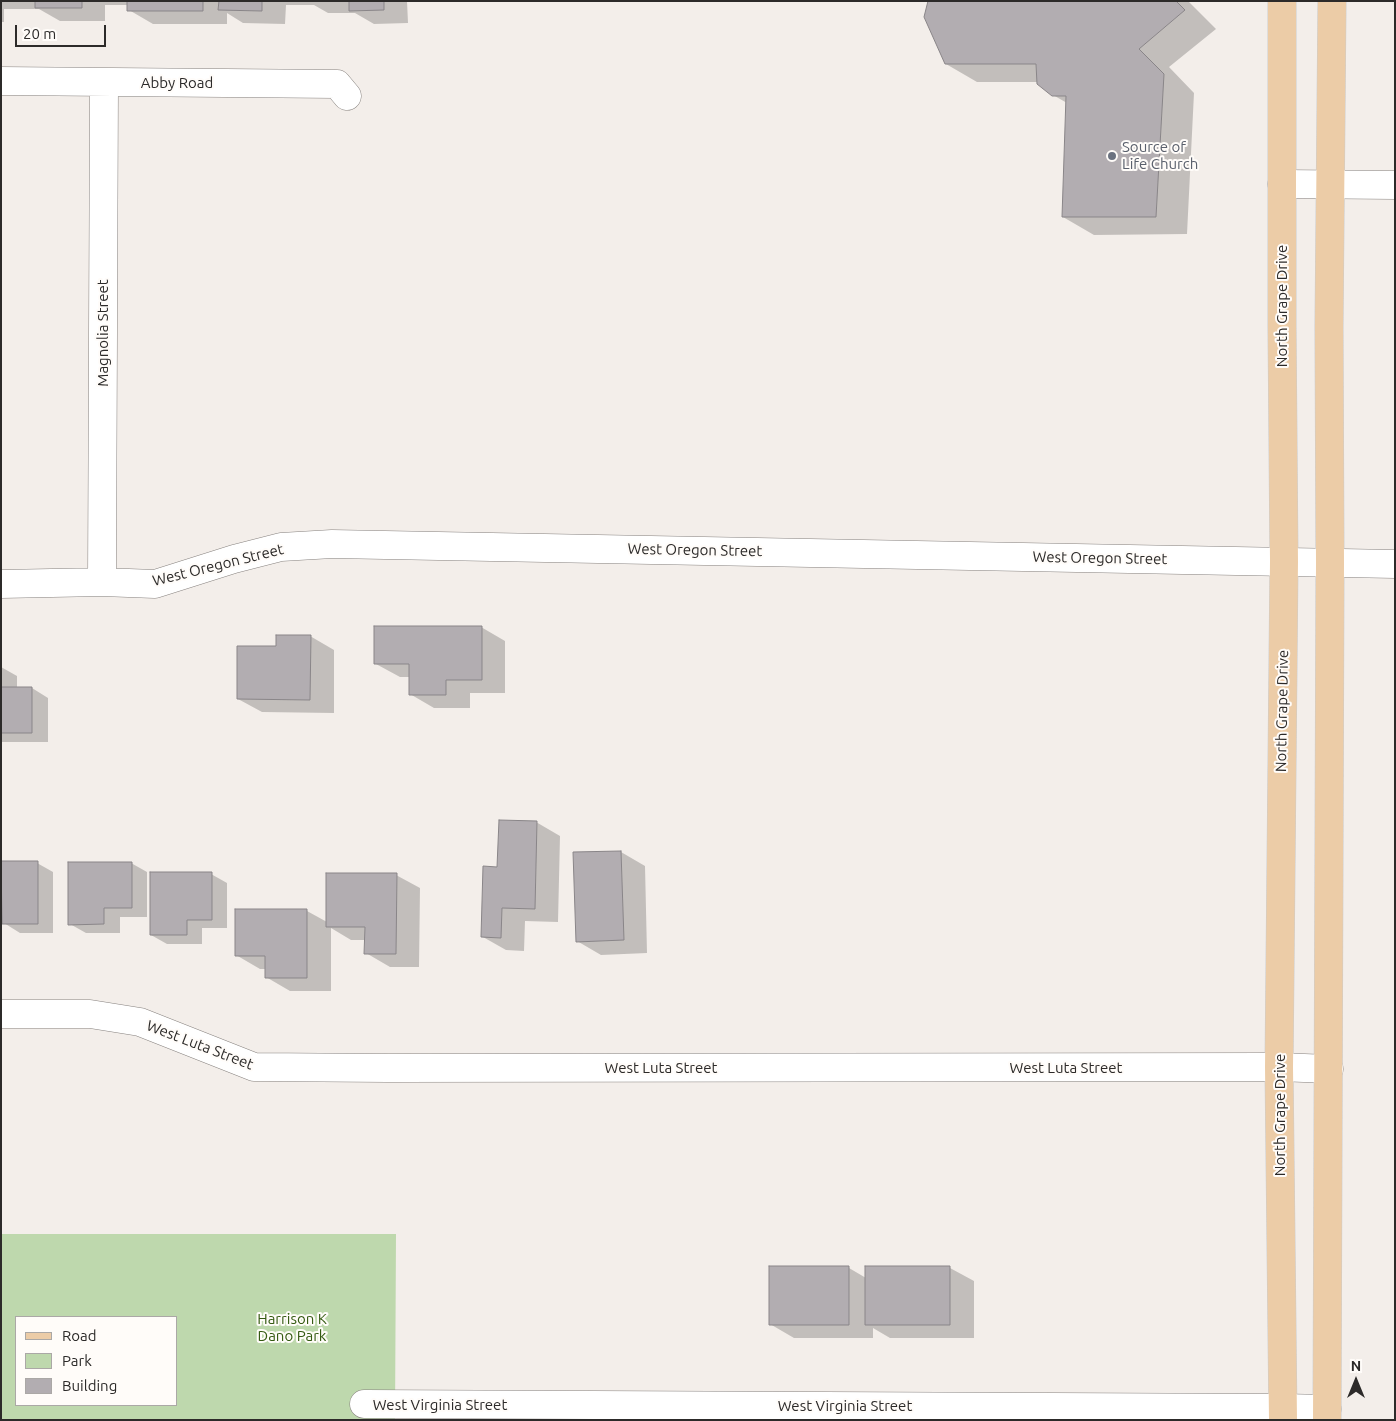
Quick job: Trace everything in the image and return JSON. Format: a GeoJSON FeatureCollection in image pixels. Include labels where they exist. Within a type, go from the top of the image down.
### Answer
{"type":"FeatureCollection","features":[{"type":"Feature","properties":{"kind":"main road","name":"North Grape Drive"},"geometry":{"type":"LineString","coordinates":[[1282,1],[1284,561],[1279,1067],[1283,1414]]}},
{"type":"Feature","properties":{"kind":"main road"},"geometry":{"type":"LineString","coordinates":[[1327,1414],[1329,326],[1332,1]]}},
{"type":"Feature","properties":{"kind":"street","name":"Abby Road"},"geometry":{"type":"LineString","coordinates":[[1,82],[337,84],[347,96]]}},
{"type":"Feature","properties":{"kind":"street","name":"Magnolia Street"},"geometry":{"type":"LineString","coordinates":[[102,582],[104,83]]}},
{"type":"Feature","properties":{"kind":"street"},"geometry":{"type":"LineString","coordinates":[[1282,184],[1395,186]]}},
{"type":"Feature","properties":{"kind":"street","name":"West Oregon Street"},"geometry":{"type":"LineString","coordinates":[[1,584],[102,582],[156,584],[234,559],[280,547],[332,544],[1395,564]]}},
{"type":"Feature","properties":{"kind":"street","name":"West Luta Street"},"geometry":{"type":"LineString","coordinates":[[1,1014],[90,1014],[140,1022],[254,1067],[1279,1067],[1329,1069]]}},
{"type":"Feature","properties":{"kind":"street","name":"West Virginia Street"},"geometry":{"type":"LineString","coordinates":[[364,1404],[1327,1414]]}},
{"type":"Feature","properties":{"kind":"green space","name":"Harrison K Dano Park"},"geometry":{"type":"Polygon","coordinates":[[[1,1234],[396,1234],[395,1420],[1,1420],[1,1234]]]}},
{"type":"Feature","properties":{"kind":"building"},"geometry":{"type":"Polygon","coordinates":[[[35,1],[82,1],[82,8],[35,8],[35,1]]]}},
{"type":"Feature","properties":{"kind":"building"},"geometry":{"type":"Polygon","coordinates":[[[127,1],[203,1],[203,11],[127,11],[127,1]]]}},
{"type":"Feature","properties":{"kind":"building"},"geometry":{"type":"Polygon","coordinates":[[[219,1],[262,1],[262,11],[218,10],[219,1]]]}},
{"type":"Feature","properties":{"kind":"building"},"geometry":{"type":"Polygon","coordinates":[[[349,1],[384,1],[384,10],[349,11],[349,1]]]}},
{"type":"Feature","properties":{"kind":"building","name":"Source of Life Church"},"geometry":{"type":"Polygon","coordinates":[[[928,1],[1176,1],[1185,10],[1139,49],[1164,74],[1156,217],[1062,217],[1066,96],[1052,96],[1037,84],[1036,64],[945,64],[924,17],[928,1]]]}},
{"type":"Feature","properties":{"kind":"building"},"geometry":{"type":"Polygon","coordinates":[[[374,626],[482,626],[482,680],[446,680],[446,695],[409,695],[409,664],[374,664],[374,626]]]}},
{"type":"Feature","properties":{"kind":"building"},"geometry":{"type":"Polygon","coordinates":[[[276,635],[311,635],[310,700],[237,699],[237,646],[276,646],[276,635]]]}},
{"type":"Feature","properties":{"kind":"building"},"geometry":{"type":"Polygon","coordinates":[[[1,687],[32,687],[32,733],[1,733],[1,687]]]}},
{"type":"Feature","properties":{"kind":"building"},"geometry":{"type":"Polygon","coordinates":[[[499,820],[537,821],[535,909],[502,908],[501,938],[481,937],[483,866],[497,867],[499,820]]]}},
{"type":"Feature","properties":{"kind":"building"},"geometry":{"type":"Polygon","coordinates":[[[621,851],[624,940],[576,942],[573,852],[621,851]]]}},
{"type":"Feature","properties":{"kind":"building"},"geometry":{"type":"Polygon","coordinates":[[[1,861],[38,861],[38,924],[2,924],[1,861]]]}},
{"type":"Feature","properties":{"kind":"building"},"geometry":{"type":"Polygon","coordinates":[[[68,862],[132,862],[132,908],[104,908],[104,924],[68,925],[68,862]]]}},
{"type":"Feature","properties":{"kind":"building"},"geometry":{"type":"Polygon","coordinates":[[[150,872],[212,872],[212,920],[187,920],[187,935],[150,935],[150,872]]]}},
{"type":"Feature","properties":{"kind":"building"},"geometry":{"type":"Polygon","coordinates":[[[326,873],[397,873],[396,954],[364,954],[365,927],[326,927],[326,873]]]}},
{"type":"Feature","properties":{"kind":"building"},"geometry":{"type":"Polygon","coordinates":[[[235,909],[307,909],[307,978],[265,978],[265,956],[235,956],[235,909]]]}},
{"type":"Feature","properties":{"kind":"building"},"geometry":{"type":"Polygon","coordinates":[[[769,1266],[849,1266],[849,1325],[769,1325],[769,1266]]]}},
{"type":"Feature","properties":{"kind":"building"},"geometry":{"type":"Polygon","coordinates":[[[865,1266],[950,1266],[950,1325],[865,1325],[865,1266]]]}},
{"type":"Feature","properties":{"kind":"place","name":"Source of Life Church"},"geometry":{"type":"Point","coordinates":[1112,156]}}]}
